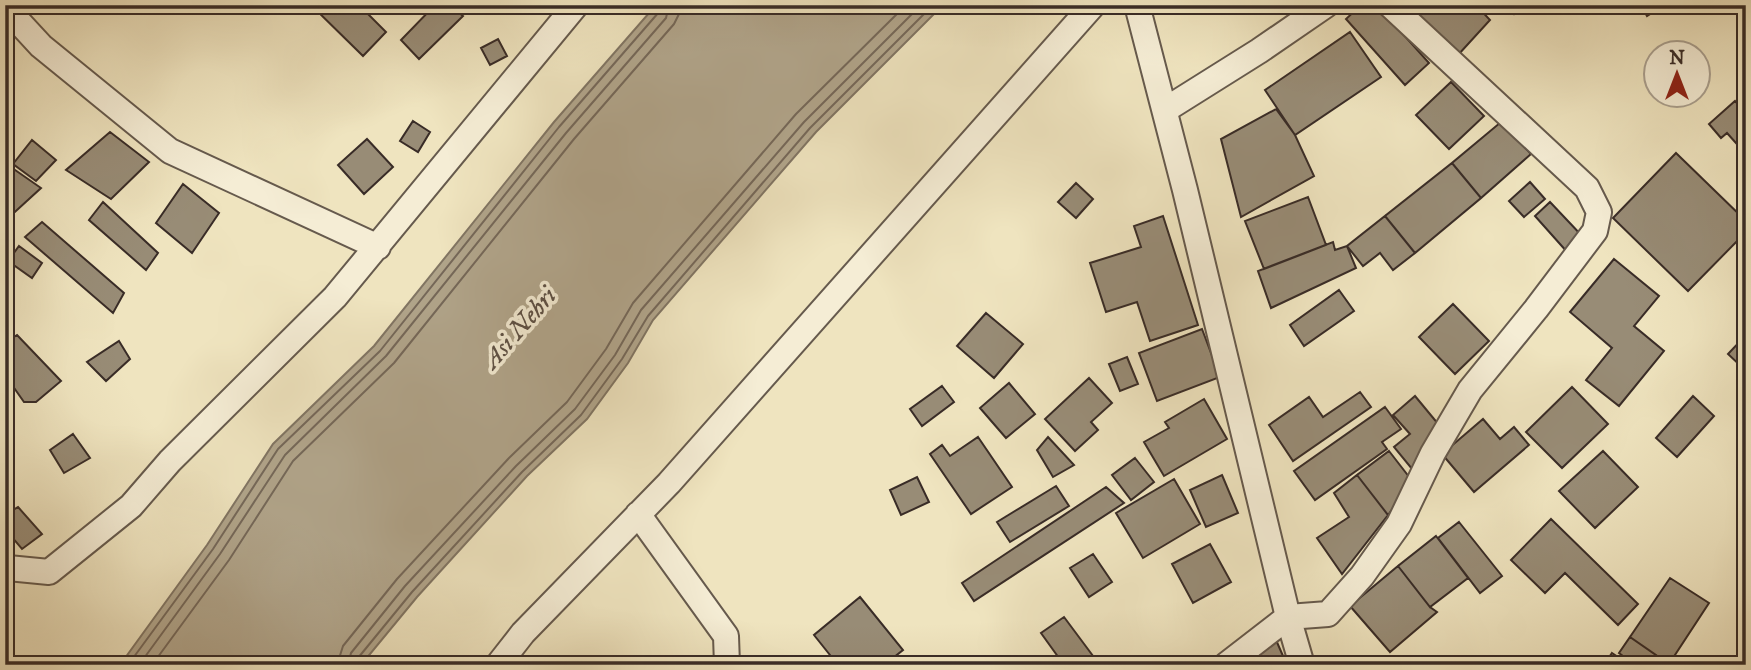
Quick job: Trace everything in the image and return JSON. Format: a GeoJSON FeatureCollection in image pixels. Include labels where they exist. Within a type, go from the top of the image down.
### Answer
{"type":"FeatureCollection","features":[{"type":"Feature","properties":{"kind":"street"},"geometry":{"type":"LineString","coordinates":[[498,665],[523,633],[687,462],[1093,5]]}},
{"type":"Feature","properties":{"kind":"street"},"geometry":{"type":"LineString","coordinates":[[1137,5],[1302,665]]}},
{"type":"Feature","properties":{"kind":"street"},"geometry":{"type":"LineString","coordinates":[[1165,110],[1326,5]]}},
{"type":"Feature","properties":{"kind":"street"},"geometry":{"type":"LineString","coordinates":[[1226,665],[1288,617],[1328,614],[1362,576],[1399,524],[1433,453],[1470,390],[1595,231],[1600,212],[1587,188],[1390,5]]}},
{"type":"Feature","properties":{"kind":"street"},"geometry":{"type":"LineString","coordinates":[[5,565],[8,568],[50,572],[131,506],[170,461],[335,297],[575,6]]}},
{"type":"Feature","properties":{"kind":"street"},"geometry":{"type":"LineString","coordinates":[[5,7],[41,46],[170,151],[378,247]]}},
{"type":"Feature","properties":{"kind":"street"},"geometry":{"type":"LineString","coordinates":[[638,513],[726,636],[727,665]]}},
{"type":"Feature","properties":{"kind":"water","name":"Asi Nehri"},"geometry":{"type":"Polygon","coordinates":[[[656,5],[943,5],[816,132],[653,320],[628,363],[587,419],[527,476],[417,597],[361,665],[120,665],[207,545],[273,444],[374,346],[554,122],[656,5]]]}},
{"type":"Feature","properties":{"kind":"building"},"geometry":{"type":"Polygon","coordinates":[[[311,5],[359,5],[386,32],[363,56],[311,5]]]}},
{"type":"Feature","properties":{"kind":"building"},"geometry":{"type":"Polygon","coordinates":[[[435,5],[450,5],[463,16],[419,59],[401,40],[435,5]]]}},
{"type":"Feature","properties":{"kind":"building"},"geometry":{"type":"Polygon","coordinates":[[[1361,5],[1377,5],[1429,63],[1405,85],[1346,19],[1361,5]]]}},
{"type":"Feature","properties":{"kind":"building"},"geometry":{"type":"Polygon","coordinates":[[[1426,5],[1476,5],[1490,20],[1458,55],[1416,15],[1426,5]]]}},
{"type":"Feature","properties":{"kind":"building"},"geometry":{"type":"Polygon","coordinates":[[[1505,5],[1523,5],[1514,14],[1505,5]]]}},
{"type":"Feature","properties":{"kind":"building"},"geometry":{"type":"Polygon","coordinates":[[[1641,5],[1664,5],[1647,16],[1641,5]]]}},
{"type":"Feature","properties":{"kind":"building"},"geometry":{"type":"Polygon","coordinates":[[[1350,32],[1381,77],[1295,135],[1265,90],[1350,32]]]}},
{"type":"Feature","properties":{"kind":"building"},"geometry":{"type":"Polygon","coordinates":[[[498,39],[507,56],[490,65],[481,48],[498,39]]]}},
{"type":"Feature","properties":{"kind":"building"},"geometry":{"type":"Polygon","coordinates":[[[1451,82],[1484,116],[1449,149],[1416,115],[1451,82]]]}},
{"type":"Feature","properties":{"kind":"building"},"geometry":{"type":"Polygon","coordinates":[[[1735,101],[1746,113],[1744,152],[1727,133],[1721,138],[1709,124],[1735,101]]]}},
{"type":"Feature","properties":{"kind":"building"},"geometry":{"type":"Polygon","coordinates":[[[1276,109],[1295,135],[1314,176],[1241,217],[1221,139],[1276,109]]]}},
{"type":"Feature","properties":{"kind":"building"},"geometry":{"type":"Polygon","coordinates":[[[413,121],[430,132],[418,152],[400,141],[413,121]]]}},
{"type":"Feature","properties":{"kind":"building"},"geometry":{"type":"Polygon","coordinates":[[[1501,122],[1531,154],[1481,198],[1452,163],[1501,122]]]}},
{"type":"Feature","properties":{"kind":"building"},"geometry":{"type":"Polygon","coordinates":[[[110,132],[149,162],[111,199],[66,170],[110,132]]]}},
{"type":"Feature","properties":{"kind":"building"},"geometry":{"type":"Polygon","coordinates":[[[367,139],[393,167],[364,194],[338,165],[367,139]]]}},
{"type":"Feature","properties":{"kind":"building"},"geometry":{"type":"Polygon","coordinates":[[[32,140],[56,160],[36,181],[13,164],[32,140]]]}},
{"type":"Feature","properties":{"kind":"building"},"geometry":{"type":"Polygon","coordinates":[[[1676,153],[1746,221],[1746,232],[1688,291],[1613,218],[1676,153]]]}},
{"type":"Feature","properties":{"kind":"building"},"geometry":{"type":"Polygon","coordinates":[[[5,163],[41,188],[5,221],[5,163]]]}},
{"type":"Feature","properties":{"kind":"building"},"geometry":{"type":"Polygon","coordinates":[[[1452,163],[1481,198],[1415,253],[1385,216],[1452,163]]]}},
{"type":"Feature","properties":{"kind":"building"},"geometry":{"type":"Polygon","coordinates":[[[1530,182],[1545,199],[1524,217],[1509,201],[1530,182]]]}},
{"type":"Feature","properties":{"kind":"building"},"geometry":{"type":"Polygon","coordinates":[[[1076,183],[1093,199],[1076,218],[1058,202],[1076,183]]]}},
{"type":"Feature","properties":{"kind":"building"},"geometry":{"type":"Polygon","coordinates":[[[183,184],[219,213],[192,253],[156,223],[183,184]]]}},
{"type":"Feature","properties":{"kind":"building"},"geometry":{"type":"Polygon","coordinates":[[[1308,197],[1326,245],[1264,269],[1245,221],[1308,197]]]}},
{"type":"Feature","properties":{"kind":"building"},"geometry":{"type":"Polygon","coordinates":[[[103,202],[158,253],[146,270],[89,220],[103,202]]]}},
{"type":"Feature","properties":{"kind":"building"},"geometry":{"type":"Polygon","coordinates":[[[1550,202],[1584,238],[1568,253],[1535,216],[1550,202]]]}},
{"type":"Feature","properties":{"kind":"building"},"geometry":{"type":"Polygon","coordinates":[[[1163,216],[1198,325],[1150,341],[1137,302],[1106,312],[1090,263],[1141,247],[1134,226],[1163,216]]]}},
{"type":"Feature","properties":{"kind":"building"},"geometry":{"type":"Polygon","coordinates":[[[1385,216],[1415,253],[1393,270],[1380,253],[1363,266],[1347,246],[1385,216]]]}},
{"type":"Feature","properties":{"kind":"building"},"geometry":{"type":"Polygon","coordinates":[[[42,222],[124,293],[113,313],[25,237],[42,222]]]}},
{"type":"Feature","properties":{"kind":"building"},"geometry":{"type":"Polygon","coordinates":[[[1333,242],[1335,250],[1347,246],[1356,268],[1271,308],[1258,271],[1333,242]]]}},
{"type":"Feature","properties":{"kind":"building"},"geometry":{"type":"Polygon","coordinates":[[[19,246],[42,263],[32,278],[8,261],[19,246]]]}},
{"type":"Feature","properties":{"kind":"building"},"geometry":{"type":"Polygon","coordinates":[[[1614,259],[1659,296],[1634,326],[1664,351],[1619,406],[1586,380],[1612,348],[1570,312],[1614,259]]]}},
{"type":"Feature","properties":{"kind":"building"},"geometry":{"type":"Polygon","coordinates":[[[1339,290],[1354,311],[1304,346],[1290,325],[1339,290]]]}},
{"type":"Feature","properties":{"kind":"building"},"geometry":{"type":"Polygon","coordinates":[[[1453,304],[1489,341],[1455,374],[1419,337],[1453,304]]]}},
{"type":"Feature","properties":{"kind":"building"},"geometry":{"type":"Polygon","coordinates":[[[986,313],[1023,344],[994,378],[957,346],[986,313]]]}},
{"type":"Feature","properties":{"kind":"building"},"geometry":{"type":"Polygon","coordinates":[[[1202,329],[1220,377],[1157,401],[1139,353],[1202,329]]]}},
{"type":"Feature","properties":{"kind":"building"},"geometry":{"type":"Polygon","coordinates":[[[17,335],[61,381],[36,402],[24,402],[5,375],[5,343],[17,335]]]}},
{"type":"Feature","properties":{"kind":"building"},"geometry":{"type":"Polygon","coordinates":[[[1746,335],[1746,371],[1728,354],[1746,335]]]}},
{"type":"Feature","properties":{"kind":"building"},"geometry":{"type":"Polygon","coordinates":[[[119,341],[130,359],[106,381],[87,362],[119,341]]]}},
{"type":"Feature","properties":{"kind":"building"},"geometry":{"type":"Polygon","coordinates":[[[1127,357],[1138,384],[1120,391],[1109,364],[1127,357]]]}},
{"type":"Feature","properties":{"kind":"building"},"geometry":{"type":"Polygon","coordinates":[[[1089,378],[1112,403],[1091,422],[1098,430],[1075,451],[1045,419],[1089,378]]]}},
{"type":"Feature","properties":{"kind":"building"},"geometry":{"type":"Polygon","coordinates":[[[1009,383],[1035,414],[1006,438],[980,408],[1009,383]]]}},
{"type":"Feature","properties":{"kind":"building"},"geometry":{"type":"Polygon","coordinates":[[[942,386],[954,402],[922,426],[910,409],[942,386]]]}},
{"type":"Feature","properties":{"kind":"building"},"geometry":{"type":"Polygon","coordinates":[[[1572,387],[1608,424],[1562,468],[1526,432],[1572,387]]]}},
{"type":"Feature","properties":{"kind":"building"},"geometry":{"type":"Polygon","coordinates":[[[1360,392],[1371,407],[1293,461],[1269,425],[1309,397],[1323,417],[1360,392]]]}},
{"type":"Feature","properties":{"kind":"building"},"geometry":{"type":"Polygon","coordinates":[[[1415,396],[1439,425],[1417,475],[1394,447],[1410,434],[1393,415],[1415,396]]]}},
{"type":"Feature","properties":{"kind":"building"},"geometry":{"type":"Polygon","coordinates":[[[1693,396],[1714,416],[1677,457],[1656,438],[1693,396]]]}},
{"type":"Feature","properties":{"kind":"building"},"geometry":{"type":"Polygon","coordinates":[[[1204,399],[1227,439],[1164,476],[1144,442],[1169,428],[1165,422],[1204,399]]]}},
{"type":"Feature","properties":{"kind":"building"},"geometry":{"type":"Polygon","coordinates":[[[1385,407],[1401,429],[1382,442],[1387,449],[1315,500],[1294,471],[1385,407]]]}},
{"type":"Feature","properties":{"kind":"building"},"geometry":{"type":"Polygon","coordinates":[[[1483,419],[1500,439],[1514,427],[1529,445],[1474,492],[1442,454],[1483,419]]]}},
{"type":"Feature","properties":{"kind":"building"},"geometry":{"type":"Polygon","coordinates":[[[73,434],[90,458],[64,473],[50,450],[73,434]]]}},
{"type":"Feature","properties":{"kind":"building"},"geometry":{"type":"Polygon","coordinates":[[[978,437],[1012,487],[971,514],[930,454],[942,445],[950,456],[978,437]]]}},
{"type":"Feature","properties":{"kind":"building"},"geometry":{"type":"Polygon","coordinates":[[[1048,437],[1074,465],[1053,477],[1037,450],[1048,437]]]}},
{"type":"Feature","properties":{"kind":"building"},"geometry":{"type":"Polygon","coordinates":[[[1389,451],[1413,482],[1388,515],[1357,475],[1389,451]]]}},
{"type":"Feature","properties":{"kind":"building"},"geometry":{"type":"Polygon","coordinates":[[[1603,451],[1638,487],[1595,528],[1559,491],[1603,451]]]}},
{"type":"Feature","properties":{"kind":"building"},"geometry":{"type":"Polygon","coordinates":[[[1135,458],[1154,482],[1131,500],[1112,475],[1135,458]]]}},
{"type":"Feature","properties":{"kind":"building"},"geometry":{"type":"Polygon","coordinates":[[[1222,475],[1238,513],[1206,527],[1190,490],[1222,475]]]}},
{"type":"Feature","properties":{"kind":"building"},"geometry":{"type":"Polygon","coordinates":[[[1357,475],[1388,515],[1342,574],[1317,538],[1349,517],[1334,493],[1357,475]]]}},
{"type":"Feature","properties":{"kind":"building"},"geometry":{"type":"Polygon","coordinates":[[[917,477],[929,502],[901,515],[890,490],[917,477]]]}},
{"type":"Feature","properties":{"kind":"building"},"geometry":{"type":"Polygon","coordinates":[[[1174,479],[1200,524],[1143,558],[1116,513],[1174,479]]]}},
{"type":"Feature","properties":{"kind":"building"},"geometry":{"type":"Polygon","coordinates":[[[1056,486],[1069,506],[1010,542],[997,522],[1056,486]]]}},
{"type":"Feature","properties":{"kind":"building"},"geometry":{"type":"Polygon","coordinates":[[[1106,487],[1124,503],[974,601],[962,583],[1106,487]]]}},
{"type":"Feature","properties":{"kind":"building"},"geometry":{"type":"Polygon","coordinates":[[[18,507],[42,534],[22,549],[5,529],[5,515],[18,507]]]}},
{"type":"Feature","properties":{"kind":"building"},"geometry":{"type":"Polygon","coordinates":[[[1551,519],[1638,604],[1618,625],[1565,573],[1545,593],[1511,560],[1551,519]]]}},
{"type":"Feature","properties":{"kind":"building"},"geometry":{"type":"Polygon","coordinates":[[[1459,522],[1502,576],[1480,593],[1438,538],[1459,522]]]}},
{"type":"Feature","properties":{"kind":"building"},"geometry":{"type":"Polygon","coordinates":[[[1436,536],[1468,578],[1430,607],[1398,566],[1436,536]]]}},
{"type":"Feature","properties":{"kind":"building"},"geometry":{"type":"Polygon","coordinates":[[[1210,544],[1231,582],[1193,603],[1172,564],[1210,544]]]}},
{"type":"Feature","properties":{"kind":"building"},"geometry":{"type":"Polygon","coordinates":[[[1093,554],[1112,582],[1089,597],[1070,568],[1093,554]]]}},
{"type":"Feature","properties":{"kind":"building"},"geometry":{"type":"Polygon","coordinates":[[[1398,566],[1430,607],[1437,612],[1390,652],[1350,606],[1398,566]]]}},
{"type":"Feature","properties":{"kind":"building"},"geometry":{"type":"Polygon","coordinates":[[[1670,578],[1709,603],[1669,664],[1630,637],[1670,578]]]}},
{"type":"Feature","properties":{"kind":"building"},"geometry":{"type":"Polygon","coordinates":[[[860,597],[903,650],[884,665],[838,665],[814,635],[860,597]]]}},
{"type":"Feature","properties":{"kind":"building"},"geometry":{"type":"Polygon","coordinates":[[[1064,617],[1096,660],[1089,665],[1064,665],[1041,633],[1064,617]]]}},
{"type":"Feature","properties":{"kind":"building"},"geometry":{"type":"Polygon","coordinates":[[[1630,637],[1656,655],[1649,665],[1635,665],[1619,653],[1630,637]]]}},
{"type":"Feature","properties":{"kind":"building"},"geometry":{"type":"Polygon","coordinates":[[[1276,640],[1287,665],[1264,665],[1255,652],[1276,640]]]}},
{"type":"Feature","properties":{"kind":"building"},"geometry":{"type":"Polygon","coordinates":[[[1612,653],[1630,665],[1604,665],[1612,653]]]}}]}
